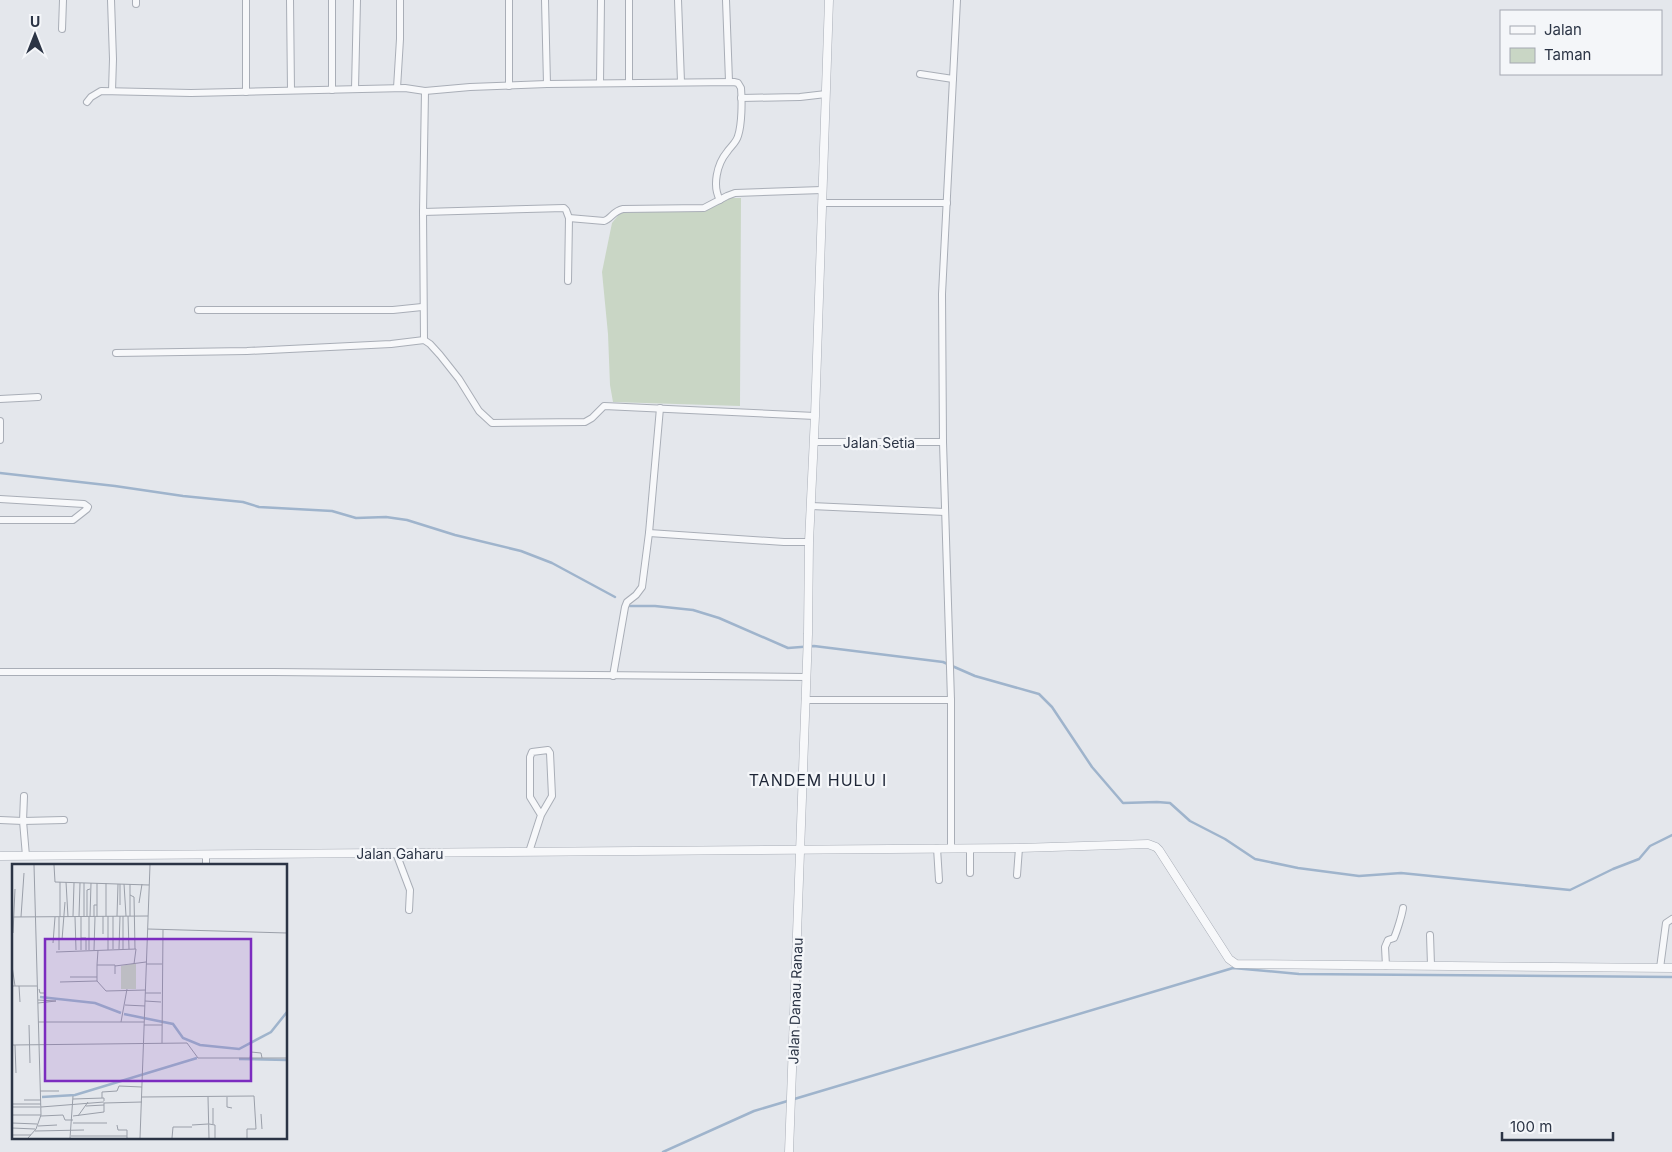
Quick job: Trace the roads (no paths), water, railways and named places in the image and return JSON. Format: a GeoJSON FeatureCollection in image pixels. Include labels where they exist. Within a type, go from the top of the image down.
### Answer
{"type":"FeatureCollection","features":[{"type":"Feature","properties":{"kind":"street"},"geometry":{"type":"LineString","coordinates":[[62,29],[63,0]]}},
{"type":"Feature","properties":{"kind":"street"},"geometry":{"type":"LineString","coordinates":[[111,0],[112,91]]}},
{"type":"Feature","properties":{"kind":"street"},"geometry":{"type":"LineString","coordinates":[[246,0],[246,92]]}},
{"type":"Feature","properties":{"kind":"street"},"geometry":{"type":"LineString","coordinates":[[290,0],[292,90]]}},
{"type":"Feature","properties":{"kind":"street"},"geometry":{"type":"LineString","coordinates":[[332,0],[332,90]]}},
{"type":"Feature","properties":{"kind":"street"},"geometry":{"type":"LineString","coordinates":[[355,90],[357,0]]}},
{"type":"Feature","properties":{"kind":"street"},"geometry":{"type":"LineString","coordinates":[[396,88],[400,40],[400,0]]}},
{"type":"Feature","properties":{"kind":"street"},"geometry":{"type":"LineString","coordinates":[[509,0],[509,86]]}},
{"type":"Feature","properties":{"kind":"street"},"geometry":{"type":"LineString","coordinates":[[545,0],[547,84]]}},
{"type":"Feature","properties":{"kind":"street"},"geometry":{"type":"LineString","coordinates":[[600,83],[601,0]]}},
{"type":"Feature","properties":{"kind":"street"},"geometry":{"type":"LineString","coordinates":[[628,0],[629,82]]}},
{"type":"Feature","properties":{"kind":"street"},"geometry":{"type":"LineString","coordinates":[[678,0],[681,82]]}},
{"type":"Feature","properties":{"kind":"street"},"geometry":{"type":"LineString","coordinates":[[726,0],[729,81]]}},
{"type":"Feature","properties":{"kind":"street","name":"Jalan Danau Ranau"},"geometry":{"type":"LineString","coordinates":[[789,1152],[829,0]]}},
{"type":"Feature","properties":{"kind":"street"},"geometry":{"type":"LineString","coordinates":[[951,848],[951,700],[943,442],[942,294],[956,0]]}},
{"type":"Feature","properties":{"kind":"street"},"geometry":{"type":"LineString","coordinates":[[920,74],[953,79]]}},
{"type":"Feature","properties":{"kind":"street"},"geometry":{"type":"LineString","coordinates":[[87,102],[96,93],[112,91],[191,93],[396,88],[425,91],[470,86],[729,81],[740,85],[738,138],[726,153],[717,170],[716,194],[720,200]]}},
{"type":"Feature","properties":{"kind":"street"},"geometry":{"type":"LineString","coordinates":[[424,340],[422,308],[425,91]]}},
{"type":"Feature","properties":{"kind":"street"},"geometry":{"type":"LineString","coordinates":[[741,98],[800,97],[826,94]]}},
{"type":"Feature","properties":{"kind":"street"},"geometry":{"type":"LineString","coordinates":[[569,218],[604,221],[617,211],[623,210],[704,208],[735,193],[822,190]]}},
{"type":"Feature","properties":{"kind":"street"},"geometry":{"type":"LineString","coordinates":[[822,203],[947,203]]}},
{"type":"Feature","properties":{"kind":"street"},"geometry":{"type":"LineString","coordinates":[[423,212],[560,208],[566,210],[569,218],[568,281]]}},
{"type":"Feature","properties":{"kind":"street"},"geometry":{"type":"LineString","coordinates":[[198,310],[393,310],[422,308]]}},
{"type":"Feature","properties":{"kind":"street"},"geometry":{"type":"LineString","coordinates":[[116,353],[247,351],[391,344],[424,340],[440,355],[459,379],[479,412],[492,423],[585,422],[604,406],[815,416]]}},
{"type":"Feature","properties":{"kind":"street"},"geometry":{"type":"LineString","coordinates":[[0,399],[38,397]]}},
{"type":"Feature","properties":{"kind":"street"},"geometry":{"type":"LineString","coordinates":[[613,676],[625,607],[627,602],[642,587],[649,533],[660,408]]}},
{"type":"Feature","properties":{"kind":"street"},"geometry":{"type":"LineString","coordinates":[[0,421],[0,440]]}},
{"type":"Feature","properties":{"kind":"street","name":"Jalan Setia"},"geometry":{"type":"LineString","coordinates":[[814,442],[943,442]]}},
{"type":"Feature","properties":{"kind":"street"},"geometry":{"type":"LineString","coordinates":[[0,499],[84,504],[88,507],[73,520],[0,520]]}},
{"type":"Feature","properties":{"kind":"street"},"geometry":{"type":"LineString","coordinates":[[812,506],[945,512]]}},
{"type":"Feature","properties":{"kind":"street"},"geometry":{"type":"LineString","coordinates":[[649,533],[809,542]]}},
{"type":"Feature","properties":{"kind":"street"},"geometry":{"type":"LineString","coordinates":[[0,672],[284,672],[806,677]]}},
{"type":"Feature","properties":{"kind":"street"},"geometry":{"type":"LineString","coordinates":[[805,700],[951,700]]}},
{"type":"Feature","properties":{"kind":"street"},"geometry":{"type":"LineString","coordinates":[[529,852],[541,815],[552,792],[550,753],[548,750],[532,752],[530,757],[530,797],[541,815]]}},
{"type":"Feature","properties":{"kind":"street"},"geometry":{"type":"LineString","coordinates":[[24,796],[23,821],[26,856]]}},
{"type":"Feature","properties":{"kind":"street"},"geometry":{"type":"LineString","coordinates":[[0,820],[64,820]]}},
{"type":"Feature","properties":{"kind":"street","name":"Jalan Gaharu"},"geometry":{"type":"LineString","coordinates":[[0,856],[1020,848],[1148,844],[1156,847],[1229,959],[1236,964],[1386,966]]}},
{"type":"Feature","properties":{"kind":"street"},"geometry":{"type":"LineString","coordinates":[[937,848],[939,880]]}},
{"type":"Feature","properties":{"kind":"street"},"geometry":{"type":"LineString","coordinates":[[970,848],[970,873]]}},
{"type":"Feature","properties":{"kind":"street"},"geometry":{"type":"LineString","coordinates":[[1017,875],[1020,848]]}},
{"type":"Feature","properties":{"kind":"street"},"geometry":{"type":"LineString","coordinates":[[396,853],[410,890],[409,910]]}},
{"type":"Feature","properties":{"kind":"street"},"geometry":{"type":"LineString","coordinates":[[206,855],[206,864]]}},
{"type":"Feature","properties":{"kind":"street"},"geometry":{"type":"LineString","coordinates":[[1403,908],[1394,938],[1388,940],[1386,966],[1672,968]]}},
{"type":"Feature","properties":{"kind":"street"},"geometry":{"type":"LineString","coordinates":[[1660,968],[1666,923],[1672,919]]}},
{"type":"Feature","properties":{"kind":"street"},"geometry":{"type":"LineString","coordinates":[[1430,935],[1431,965]]}},
{"type":"Feature","properties":{"kind":"waterway"},"geometry":{"type":"LineString","coordinates":[[0,473],[243,502],[259,507],[332,511],[356,518],[386,517],[407,520],[455,535],[521,551],[552,563],[615,597]]}},
{"type":"Feature","properties":{"kind":"waterway"},"geometry":{"type":"LineString","coordinates":[[630,606],[655,606],[693,610],[719,618],[788,648],[814,646],[943,662],[975,676],[1039,694],[1052,707],[1092,767],[1123,803],[1170,803],[1190,821],[1225,839],[1255,859],[1298,868],[1359,876],[1401,873],[1570,890],[1613,869],[1639,859],[1650,846],[1672,835]]}},
{"type":"Feature","properties":{"kind":"waterway"},"geometry":{"type":"LineString","coordinates":[[663,1152],[754,1111],[1233,968],[1299,974],[1672,977]]}},
{"type":"Feature","properties":{"kind":"district","name":"TANDEM HULU I"},"geometry":{"type":"Point","coordinates":[818,780]}}]}
